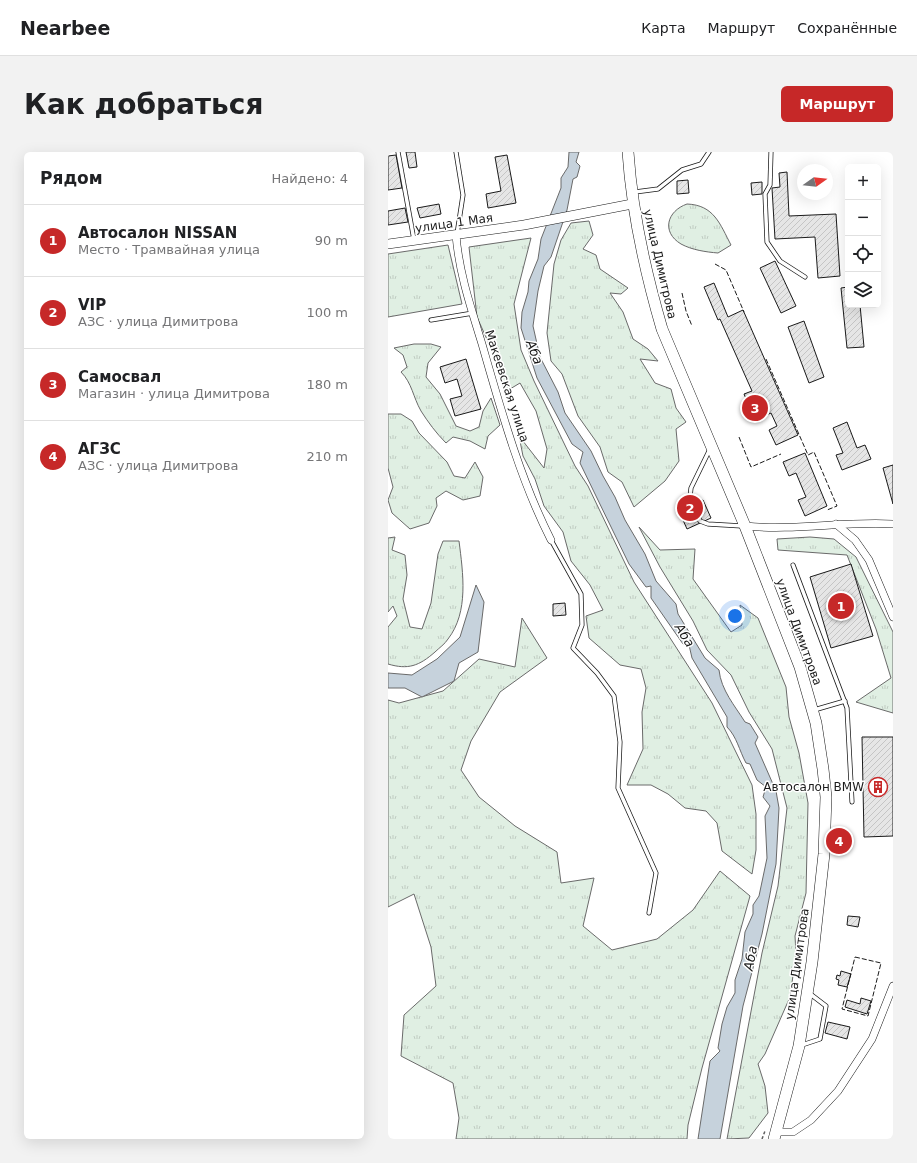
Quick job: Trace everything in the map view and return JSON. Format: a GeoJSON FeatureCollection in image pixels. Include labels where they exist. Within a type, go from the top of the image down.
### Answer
{"type":"FeatureCollection","features":[{"type":"Feature","properties":{"kind":"main road","name":"улица Димитрова"},"geometry":{"type":"LineString","coordinates":[[628,152],[632,204],[652,296],[662,329],[745,526],[800,667],[813,711],[823,769],[826,797],[824,854],[812,962],[799,1046],[775,1135]]}},
{"type":"Feature","properties":{"kind":"street","name":"улица 1 Мая"},"geometry":{"type":"LineString","coordinates":[[388,244],[524,225],[632,204]]}},
{"type":"Feature","properties":{"kind":"street","name":"Макеевская улица"},"geometry":{"type":"LineString","coordinates":[[456,235],[460,271],[494,387],[535,508],[552,540]]}},
{"type":"Feature","properties":{"kind":"street"},"geometry":{"type":"LineString","coordinates":[[745,526],[769,528],[862,522],[890,524]]}},
{"type":"Feature","properties":{"kind":"street"},"geometry":{"type":"LineString","coordinates":[[836,524],[856,540],[869,560],[893,617]]}},
{"type":"Feature","properties":{"kind":"street"},"geometry":{"type":"LineString","coordinates":[[775,1135],[793,1132],[811,1120],[838,1091],[872,1039],[893,986]]}},
{"type":"Feature","properties":{"kind":"lane"},"geometry":{"type":"LineString","coordinates":[[398,152],[414,241]]}},
{"type":"Feature","properties":{"kind":"lane"},"geometry":{"type":"LineString","coordinates":[[456,152],[463,195],[456,235]]}},
{"type":"Feature","properties":{"kind":"lane"},"geometry":{"type":"LineString","coordinates":[[631,193],[658,189],[682,170],[701,164],[709,152]]}},
{"type":"Feature","properties":{"kind":"lane"},"geometry":{"type":"LineString","coordinates":[[771,152],[770,184],[765,194],[767,242],[780,261],[806,277]]}},
{"type":"Feature","properties":{"kind":"lane"},"geometry":{"type":"LineString","coordinates":[[431,320],[473,314]]}},
{"type":"Feature","properties":{"kind":"lane"},"geometry":{"type":"LineString","coordinates":[[711,448],[691,488],[690,497],[700,521],[708,524],[745,526]]}},
{"type":"Feature","properties":{"kind":"lane"},"geometry":{"type":"LineString","coordinates":[[552,540],[581,594],[582,625],[574,648],[597,673],[614,696],[620,742],[618,788],[656,872],[649,913]]}},
{"type":"Feature","properties":{"kind":"lane"},"geometry":{"type":"LineString","coordinates":[[793,564],[845,701],[849,722],[852,802]]}},
{"type":"Feature","properties":{"kind":"lane"},"geometry":{"type":"LineString","coordinates":[[813,711],[845,701]]}},
{"type":"Feature","properties":{"kind":"lane"},"geometry":{"type":"LineString","coordinates":[[799,1046],[820,1039],[826,1006],[807,992]]}},
{"type":"Feature","properties":{"kind":"green space"},"geometry":{"type":"Polygon","coordinates":[[[687,204],[696,205],[710,212],[719,223],[731,245],[718,253],[713,253],[690,248],[681,244],[675,239],[671,234],[669,222],[671,217],[680,207],[687,204]]]}},
{"type":"Feature","properties":{"kind":"green space"},"geometry":{"type":"Polygon","coordinates":[[[589,221],[593,235],[583,249],[596,255],[600,269],[628,288],[621,294],[610,293],[623,312],[633,339],[648,349],[658,361],[640,359],[655,383],[671,389],[676,408],[686,422],[676,429],[679,461],[665,481],[634,507],[622,482],[608,472],[600,447],[578,416],[562,374],[551,361],[547,333],[554,264],[561,240],[571,223],[589,221]]]}},
{"type":"Feature","properties":{"kind":"green space"},"geometry":{"type":"Polygon","coordinates":[[[531,238],[514,304],[521,350],[534,381],[575,466],[588,486],[634,582],[712,703],[752,785],[756,814],[756,850],[752,874],[722,851],[717,823],[706,811],[685,808],[668,794],[651,785],[627,785],[643,749],[642,712],[646,688],[641,669],[620,665],[589,638],[586,616],[603,610],[590,585],[571,561],[563,532],[544,506],[535,479],[523,456],[519,436],[544,468],[547,449],[536,411],[520,383],[505,392],[493,353],[477,317],[469,247],[531,238]]]}},
{"type":"Feature","properties":{"kind":"green space"},"geometry":{"type":"Polygon","coordinates":[[[448,245],[462,304],[388,317],[388,254],[448,245]]]}},
{"type":"Feature","properties":{"kind":"green space"},"geometry":{"type":"Polygon","coordinates":[[[414,344],[431,344],[441,347],[428,363],[426,377],[440,394],[456,426],[470,431],[479,427],[483,411],[491,398],[500,425],[488,436],[485,449],[470,441],[453,437],[446,443],[426,419],[418,406],[408,381],[401,372],[407,367],[403,355],[394,348],[414,344]]]}},
{"type":"Feature","properties":{"kind":"green space"},"geometry":{"type":"Polygon","coordinates":[[[388,414],[401,414],[412,421],[419,433],[447,462],[454,476],[465,478],[475,462],[483,477],[480,496],[463,500],[446,491],[436,498],[437,506],[429,523],[410,529],[392,513],[388,500],[393,487],[388,468],[388,414]]]}},
{"type":"Feature","properties":{"kind":"green space"},"geometry":{"type":"Polygon","coordinates":[[[639,527],[660,550],[695,549],[693,579],[731,632],[742,625],[740,605],[758,618],[786,687],[789,717],[799,753],[808,803],[806,893],[795,936],[796,954],[790,997],[765,1054],[758,1064],[765,1086],[768,1113],[749,1138],[727,1139],[762,953],[778,886],[787,808],[772,749],[749,712],[731,675],[707,650],[693,621],[660,567],[639,527]]]}},
{"type":"Feature","properties":{"kind":"green space"},"geometry":{"type":"Polygon","coordinates":[[[395,537],[392,550],[405,555],[407,575],[403,599],[410,627],[422,629],[431,603],[438,554],[443,541],[459,541],[462,566],[462,605],[455,628],[445,643],[429,657],[418,664],[407,667],[388,664],[388,627],[397,616],[393,606],[388,612],[388,538],[395,537]]]}},
{"type":"Feature","properties":{"kind":"green space"},"geometry":{"type":"Polygon","coordinates":[[[810,537],[834,539],[856,557],[893,632],[893,713],[856,702],[891,678],[876,629],[847,555],[778,550],[777,539],[810,537]]]}},
{"type":"Feature","properties":{"kind":"green space"},"geometry":{"type":"Polygon","coordinates":[[[522,618],[547,658],[500,692],[471,741],[461,770],[479,797],[515,826],[557,852],[561,883],[594,878],[583,926],[612,950],[657,939],[693,910],[720,871],[750,896],[702,1068],[688,1125],[687,1139],[456,1139],[459,1118],[453,1083],[401,1056],[404,1015],[436,986],[431,947],[414,894],[388,907],[388,700],[399,703],[443,691],[479,659],[515,667],[522,618]]]}},
{"type":"Feature","properties":{"kind":"water","name":"Аба"},"geometry":{"type":"Polygon","coordinates":[[[569,152],[579,152],[576,162],[580,166],[577,177],[573,179],[567,210],[551,257],[544,266],[538,291],[533,326],[540,357],[558,392],[565,413],[591,451],[625,520],[645,554],[656,581],[676,604],[678,614],[705,658],[719,670],[722,684],[729,698],[745,722],[750,724],[758,737],[755,743],[776,791],[779,808],[776,864],[762,934],[743,1006],[720,1139],[698,1139],[710,1061],[720,1051],[718,1048],[722,1024],[727,1007],[735,993],[735,980],[742,959],[745,932],[753,914],[753,905],[759,896],[767,858],[765,816],[770,806],[763,797],[766,787],[757,780],[750,764],[746,763],[736,739],[727,727],[727,717],[692,658],[689,645],[683,644],[651,598],[651,586],[646,587],[629,564],[580,463],[583,452],[572,444],[537,378],[521,328],[522,312],[528,292],[529,281],[538,259],[541,239],[561,188],[561,178],[568,167],[569,152]]]}},
{"type":"Feature","properties":{"kind":"water"},"geometry":{"type":"Polygon","coordinates":[[[476,585],[484,602],[478,652],[459,663],[454,681],[422,697],[405,688],[388,688],[388,673],[412,675],[437,659],[460,637],[476,585]]]}},
{"type":"Feature","properties":{"kind":"building"},"geometry":{"type":"Polygon","coordinates":[[[406,152],[415,152],[417,167],[409,168],[406,152]]]}},
{"type":"Feature","properties":{"kind":"building"},"geometry":{"type":"Polygon","coordinates":[[[396,155],[402,188],[388,190],[388,156],[396,155]]]}},
{"type":"Feature","properties":{"kind":"building"},"geometry":{"type":"Polygon","coordinates":[[[507,155],[516,203],[488,208],[486,194],[501,191],[495,157],[507,155]]]}},
{"type":"Feature","properties":{"kind":"building"},"geometry":{"type":"Polygon","coordinates":[[[787,172],[789,216],[836,214],[840,276],[818,278],[815,237],[775,239],[772,188],[780,187],[779,173],[787,172]]]}},
{"type":"Feature","properties":{"kind":"building"},"geometry":{"type":"Polygon","coordinates":[[[688,180],[689,193],[677,194],[677,181],[688,180]]]}},
{"type":"Feature","properties":{"kind":"building"},"geometry":{"type":"Polygon","coordinates":[[[762,182],[762,194],[752,195],[751,183],[762,182]]]}},
{"type":"Feature","properties":{"kind":"building"},"geometry":{"type":"Polygon","coordinates":[[[439,204],[441,214],[420,218],[417,208],[439,204]]]}},
{"type":"Feature","properties":{"kind":"building"},"geometry":{"type":"Polygon","coordinates":[[[405,208],[408,222],[388,225],[388,211],[405,208]]]}},
{"type":"Feature","properties":{"kind":"building"},"geometry":{"type":"Polygon","coordinates":[[[775,261],[796,306],[781,313],[760,268],[775,261]]]}},
{"type":"Feature","properties":{"kind":"building"},"geometry":{"type":"Polygon","coordinates":[[[714,283],[728,317],[743,310],[798,435],[776,445],[769,430],[777,426],[771,413],[755,420],[744,394],[752,391],[704,287],[714,283]]]}},
{"type":"Feature","properties":{"kind":"building"},"geometry":{"type":"Polygon","coordinates":[[[845,287],[845,308],[860,308],[864,347],[847,348],[841,288],[845,287]]]}},
{"type":"Feature","properties":{"kind":"building"},"geometry":{"type":"Polygon","coordinates":[[[804,321],[824,377],[809,383],[788,327],[804,321]]]}},
{"type":"Feature","properties":{"kind":"building"},"geometry":{"type":"Polygon","coordinates":[[[466,359],[481,409],[455,416],[450,399],[462,396],[457,379],[445,383],[440,367],[466,359]]]}},
{"type":"Feature","properties":{"kind":"building"},"geometry":{"type":"Polygon","coordinates":[[[847,422],[857,448],[865,445],[871,459],[842,470],[836,455],[843,453],[833,428],[847,422]]]}},
{"type":"Feature","properties":{"kind":"building"},"geometry":{"type":"Polygon","coordinates":[[[805,453],[827,506],[805,516],[798,500],[806,497],[796,473],[789,476],[783,462],[805,453]]]}},
{"type":"Feature","properties":{"kind":"building"},"geometry":{"type":"Polygon","coordinates":[[[893,465],[893,504],[883,468],[893,465]]]}},
{"type":"Feature","properties":{"kind":"building"},"geometry":{"type":"Polygon","coordinates":[[[703,500],[711,518],[687,529],[679,511],[703,500]]]}},
{"type":"Feature","properties":{"kind":"building"},"geometry":{"type":"Polygon","coordinates":[[[851,564],[873,636],[831,648],[810,577],[851,564]]]}},
{"type":"Feature","properties":{"kind":"building"},"geometry":{"type":"Polygon","coordinates":[[[565,603],[566,615],[553,616],[553,604],[565,603]]]}},
{"type":"Feature","properties":{"kind":"building","name":"Автосалон BMW"},"geometry":{"type":"Polygon","coordinates":[[[862,737],[893,737],[893,836],[864,837],[862,737]]]}},
{"type":"Feature","properties":{"kind":"building"},"geometry":{"type":"Polygon","coordinates":[[[848,916],[860,917],[858,927],[847,925],[848,916]]]}},
{"type":"Feature","properties":{"kind":"building"},"geometry":{"type":"Polygon","coordinates":[[[841,971],[851,974],[847,987],[838,985],[839,980],[836,979],[837,975],[840,976],[841,971]]]}},
{"type":"Feature","properties":{"kind":"building"},"geometry":{"type":"Polygon","coordinates":[[[861,998],[871,1001],[867,1014],[845,1007],[847,1000],[860,1004],[861,998]]]}},
{"type":"Feature","properties":{"kind":"building"},"geometry":{"type":"Polygon","coordinates":[[[828,1022],[850,1027],[847,1039],[825,1033],[828,1022]]]}},
{"type":"Feature","properties":{"kind":"fence"},"geometry":{"type":"LineString","coordinates":[[715,264],[726,270],[744,312]]}},
{"type":"Feature","properties":{"kind":"fence"},"geometry":{"type":"LineString","coordinates":[[682,293],[686,311],[692,326]]}},
{"type":"Feature","properties":{"kind":"fence"},"geometry":{"type":"LineString","coordinates":[[766,359],[808,455],[814,452],[837,506],[827,510]]}},
{"type":"Feature","properties":{"kind":"fence"},"geometry":{"type":"LineString","coordinates":[[739,437],[751,467],[781,454]]}},
{"type":"Feature","properties":{"kind":"fence"},"geometry":{"type":"LineString","coordinates":[[855,957],[881,963],[868,1016],[842,1009],[855,957]]}},
{"type":"Feature","properties":{"kind":"place","name":"Самосвал"},"geometry":{"type":"Point","coordinates":[755,408]}},
{"type":"Feature","properties":{"kind":"place","name":"VIP"},"geometry":{"type":"Point","coordinates":[690,508]}},
{"type":"Feature","properties":{"kind":"place","name":"Автосалон NISSAN"},"geometry":{"type":"Point","coordinates":[841,606]}},
{"type":"Feature","properties":{"kind":"place","name":"Автосалон BMW"},"geometry":{"type":"Point","coordinates":[878,787]}},
{"type":"Feature","properties":{"kind":"place","name":"АГЗС"},"geometry":{"type":"Point","coordinates":[839,841]}}]}
